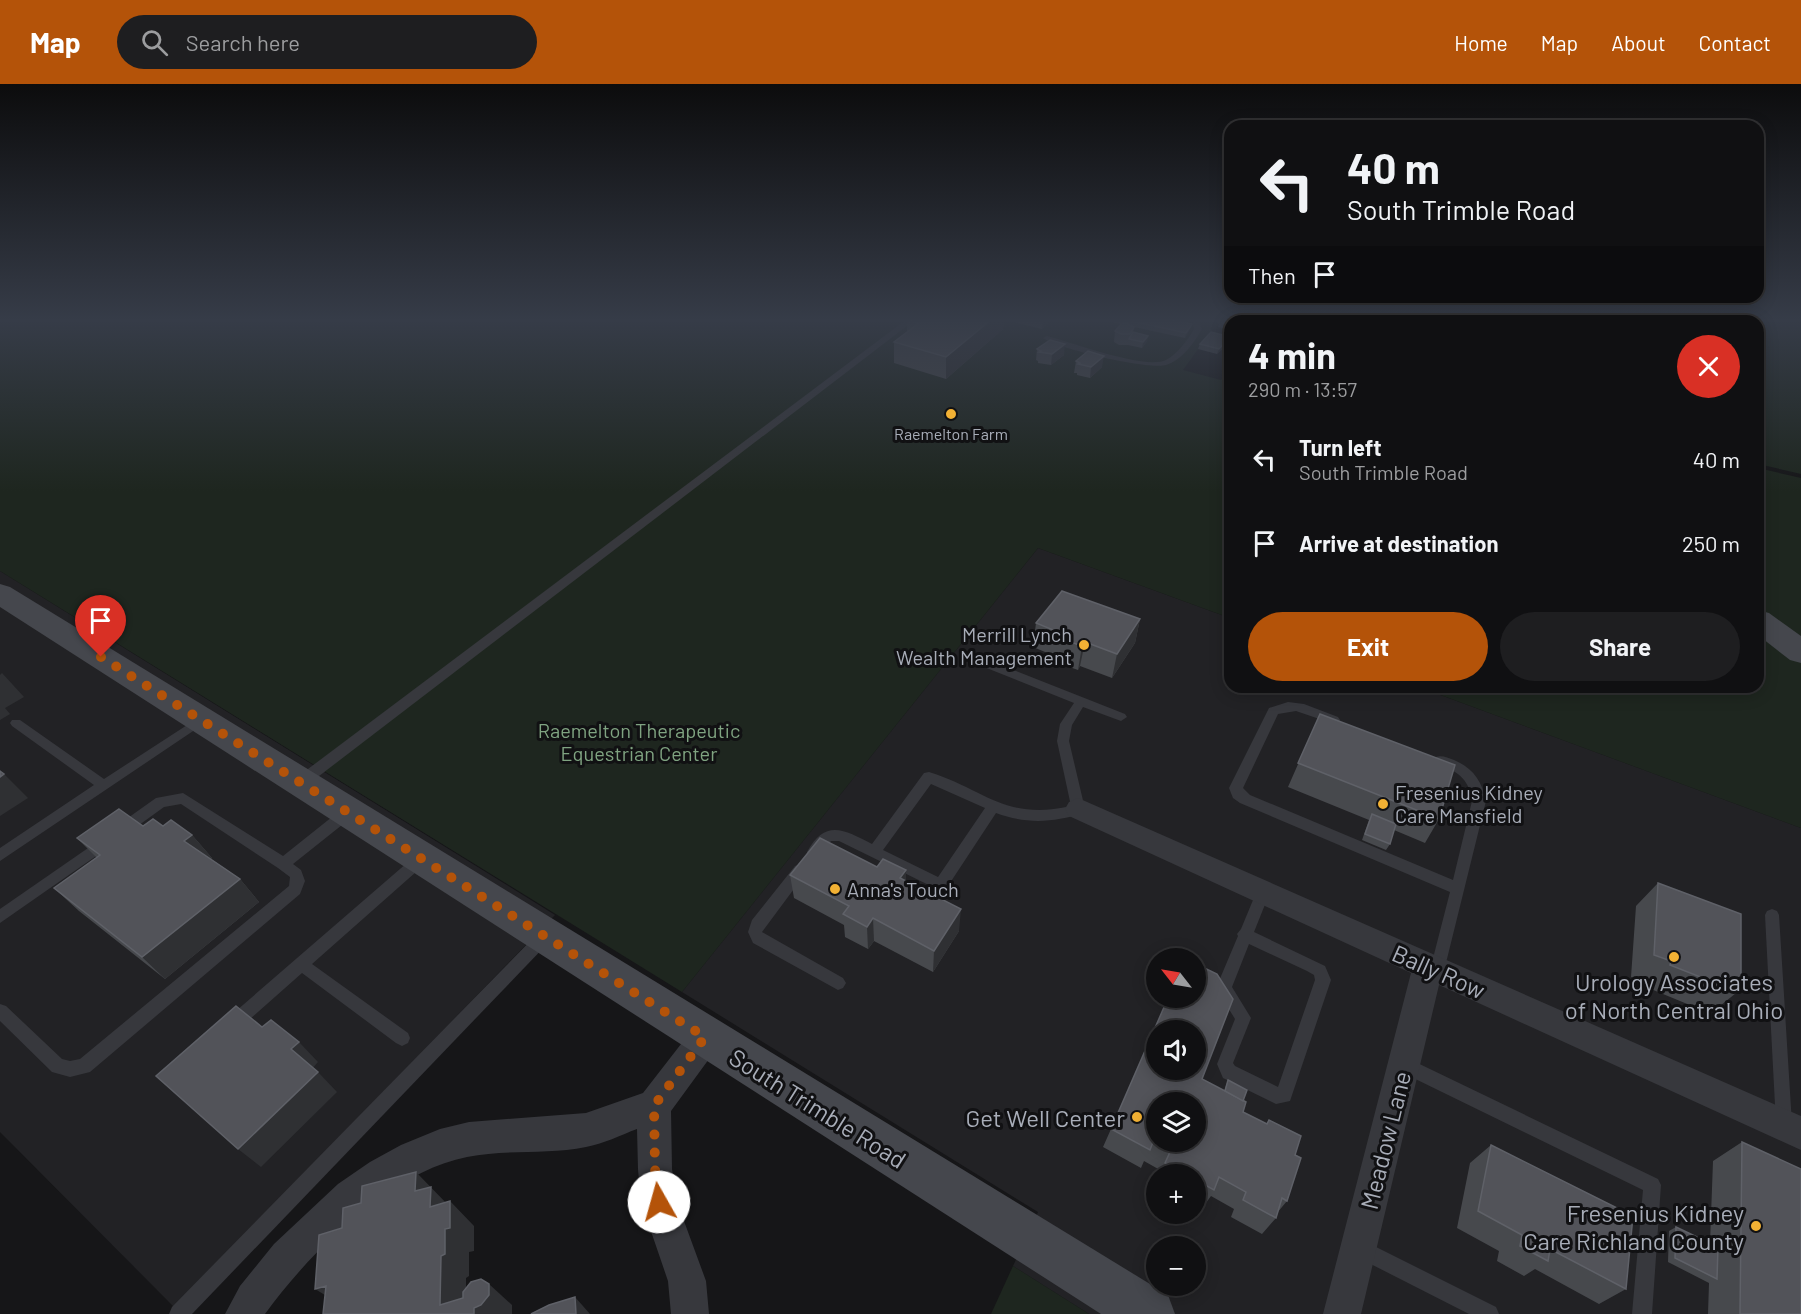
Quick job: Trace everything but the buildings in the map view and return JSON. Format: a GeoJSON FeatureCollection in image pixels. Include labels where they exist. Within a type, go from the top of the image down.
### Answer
{"type":"FeatureCollection","features":[{"type":"Feature","properties":{"kind":"main road","name":"South Trimble Road"},"geometry":{"type":"LineString","coordinates":[[0,594],[1149,1314]]}},
{"type":"Feature","properties":{"kind":"main road"},"geometry":{"type":"LineString","coordinates":[[1764,624],[1801,652]]}},
{"type":"Feature","properties":{"kind":"street","name":"Bally Row"},"geometry":{"type":"LineString","coordinates":[[1077,809],[1792,1129]]}},
{"type":"Feature","properties":{"kind":"street","name":"Meadow Lane"},"geometry":{"type":"LineString","coordinates":[[1342,1314],[1404,1065],[1433,968]]}},
{"type":"Feature","properties":{"kind":"street"},"geometry":{"type":"LineString","coordinates":[[244,1314],[253,1299],[287,1257],[351,1197],[382,1174],[412,1157],[440,1146],[469,1139],[586,1130],[654,1106],[705,1037]]}},
{"type":"Feature","properties":{"kind":"street"},"geometry":{"type":"LineString","coordinates":[[654,1106],[655,1169],[659,1202],[687,1281],[690,1314]]}},
{"type":"Feature","properties":{"kind":"lane"},"geometry":{"type":"LineString","coordinates":[[300,783],[836,376]]}},
{"type":"Feature","properties":{"kind":"lane"},"geometry":{"type":"LineString","coordinates":[[983,662],[1121,717]]}},
{"type":"Feature","properties":{"kind":"lane"},"geometry":{"type":"LineString","coordinates":[[874,852],[929,777],[993,806],[1024,817],[1044,818],[1077,809],[1063,741],[1066,724],[1081,701]]}},
{"type":"Feature","properties":{"kind":"lane"},"geometry":{"type":"LineString","coordinates":[[1350,726],[1298,706],[1284,705],[1273,711],[1236,788],[1238,794],[1245,800],[1458,889]]}},
{"type":"Feature","properties":{"kind":"lane"},"geometry":{"type":"LineString","coordinates":[[0,855],[201,720]]}},
{"type":"Feature","properties":{"kind":"lane"},"geometry":{"type":"LineString","coordinates":[[16,723],[104,786]]}},
{"type":"Feature","properties":{"kind":"lane"},"geometry":{"type":"LineString","coordinates":[[1424,754],[1465,771],[1478,787],[1479,801],[1458,889],[1433,968]]}},
{"type":"Feature","properties":{"kind":"lane"},"geometry":{"type":"LineString","coordinates":[[0,917],[161,802],[173,799],[183,798],[283,864],[296,874],[298,881],[295,890],[84,1066],[70,1069],[58,1066],[0,1011]]}},
{"type":"Feature","properties":{"kind":"lane"},"geometry":{"type":"LineString","coordinates":[[837,983],[758,938],[755,932],[757,925],[825,838],[831,835],[838,836],[941,885],[993,806]]}},
{"type":"Feature","properties":{"kind":"lane"},"geometry":{"type":"LineString","coordinates":[[283,864],[348,813]]}},
{"type":"Feature","properties":{"kind":"lane"},"geometry":{"type":"LineString","coordinates":[[235,1022],[421,859]]}},
{"type":"Feature","properties":{"kind":"lane"},"geometry":{"type":"LineString","coordinates":[[1245,934],[1312,966],[1320,971],[1323,980],[1284,1095],[1276,1096],[1229,1072],[1225,1064],[1243,1018],[1224,988],[1245,934],[1263,892]]}},
{"type":"Feature","properties":{"kind":"lane"},"geometry":{"type":"LineString","coordinates":[[1772,915],[1792,1129]]}},
{"type":"Feature","properties":{"kind":"lane"},"geometry":{"type":"LineString","coordinates":[[179,1314],[544,936]]}},
{"type":"Feature","properties":{"kind":"lane"},"geometry":{"type":"LineString","coordinates":[[301,964],[402,1038]]}},
{"type":"Feature","properties":{"kind":"lane"},"geometry":{"type":"LineString","coordinates":[[1404,1065],[1652,1185],[1642,1314]]}},
{"type":"Feature","properties":{"kind":"lane"},"geometry":{"type":"LineString","coordinates":[[1358,1247],[1489,1314]]}},
{"type":"Feature","properties":{"kind":"shaded area"},"geometry":{"type":"Polygon","coordinates":[[[1038,548],[1224,616],[1224,693],[1435,693],[1801,828],[1801,1314],[1089,1314],[1013,1266],[1038,1212],[682,992],[1038,548]]]}},
{"type":"Feature","properties":{"kind":"shaded area"},"geometry":{"type":"Polygon","coordinates":[[[0,571],[555,915],[174,1307],[0,1132],[0,571]]]}},
{"type":"Feature","properties":{"kind":"green space","name":"Raemelton Therapeutic Equestrian Center"},"geometry":{"type":"Polygon","coordinates":[[[0,376],[1207,376],[1221,380],[1224,377],[1224,616],[1038,548],[682,992],[0,571],[0,376]]]}},
{"type":"Feature","properties":{"kind":"green space"},"geometry":{"type":"Polygon","coordinates":[[[1764,376],[1801,376],[1801,474],[1764,465],[1764,376]]]}},
{"type":"Feature","properties":{"kind":"green space"},"geometry":{"type":"Polygon","coordinates":[[[1764,469],[1801,478],[1801,644],[1764,617],[1764,469]]]}},
{"type":"Feature","properties":{"kind":"green space"},"geometry":{"type":"Polygon","coordinates":[[[1764,632],[1801,660],[1801,828],[1435,693],[1764,693],[1764,632]]]}},
{"type":"Feature","properties":{"kind":"green space"},"geometry":{"type":"Polygon","coordinates":[[[1013,1266],[1089,1314],[991,1314],[1013,1266]]]}},
{"type":"Feature","properties":{"kind":"place","name":"Raemelton Farm"},"geometry":{"type":"Point","coordinates":[951,414]}},
{"type":"Feature","properties":{"kind":"place","name":"Merrill Lynch Wealth Management"},"geometry":{"type":"Point","coordinates":[1084,645]}},
{"type":"Feature","properties":{"kind":"place","name":"Fresenius Kidney Care Mansfield"},"geometry":{"type":"Point","coordinates":[1383,804]}},
{"type":"Feature","properties":{"kind":"place","name":"Anna's Touch"},"geometry":{"type":"Point","coordinates":[835,889]}},
{"type":"Feature","properties":{"kind":"place","name":"Urology Associates of North Central Ohio"},"geometry":{"type":"Point","coordinates":[1674,957]}},
{"type":"Feature","properties":{"kind":"place","name":"Get Well Center"},"geometry":{"type":"Point","coordinates":[1137,1117]}},
{"type":"Feature","properties":{"kind":"place","name":"Fresenius Kidney Care Richland County"},"geometry":{"type":"Point","coordinates":[1756,1226]}},
{"type":"Feature","properties":{"kind":"route"},"geometry":{"type":"LineString","coordinates":[[101,657],[705,1037],[654,1106],[655,1169],[659,1202]]}}]}
